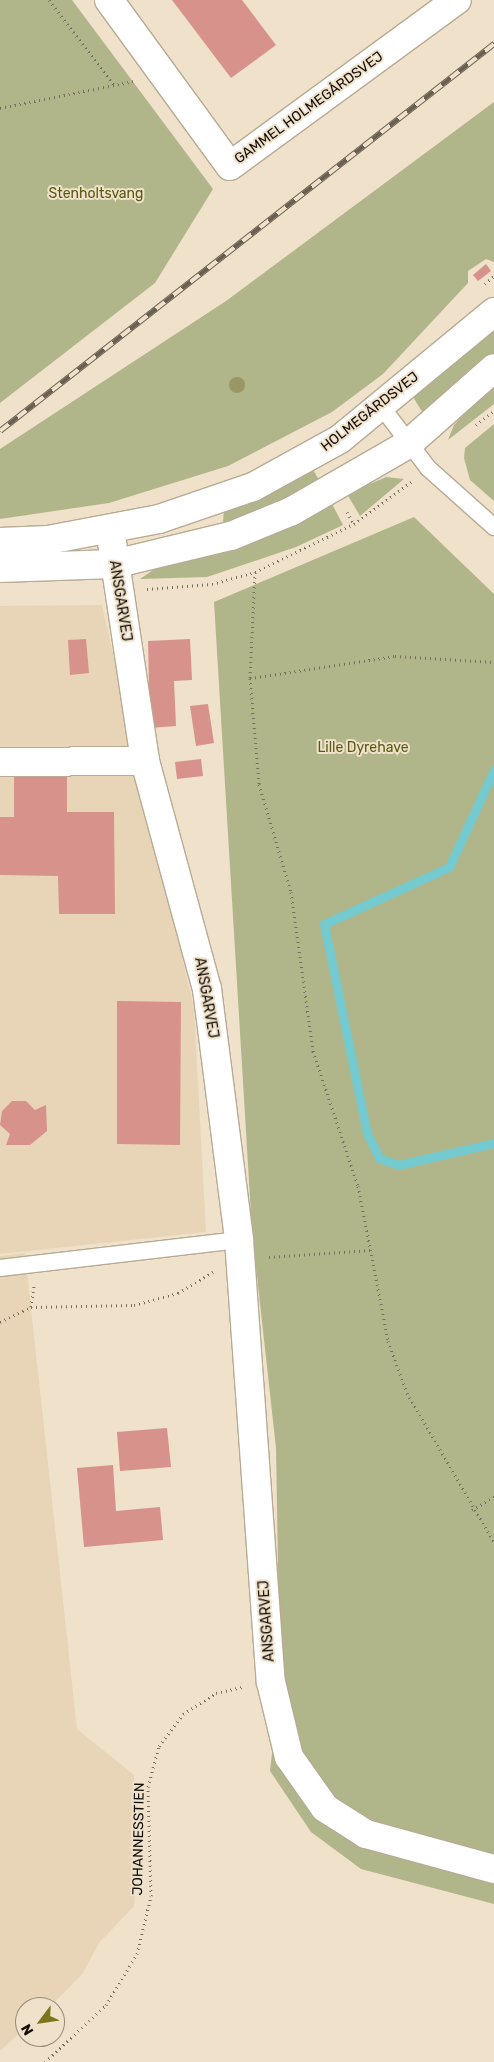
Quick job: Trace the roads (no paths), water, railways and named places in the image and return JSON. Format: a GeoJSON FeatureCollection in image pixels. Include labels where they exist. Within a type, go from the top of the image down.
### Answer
{"type":"FeatureCollection","features":[{"type":"Feature","properties":{"kind":"street","name":"GAMMEL HOLMEGÅRDSVEJ"},"geometry":{"type":"LineString","coordinates":[[109,0],[230,166],[457,0]]}},
{"type":"Feature","properties":{"kind":"street","name":"HOLMEGÅRDSVEJ"},"geometry":{"type":"LineString","coordinates":[[0,542],[110,529],[207,506],[253,487],[340,439],[494,312]]}},
{"type":"Feature","properties":{"kind":"street"},"geometry":{"type":"LineString","coordinates":[[0,568],[114,564],[231,536],[292,511],[407,445],[494,368]]}},
{"type":"Feature","properties":{"kind":"street","name":"ANSGARVEJ"},"geometry":{"type":"LineString","coordinates":[[110,529],[145,761],[207,989],[240,1249],[271,1682],[289,1757],[325,1808],[366,1834],[494,1869]]}},
{"type":"Feature","properties":{"kind":"street"},"geometry":{"type":"LineString","coordinates":[[0,762],[145,761]]}},
{"type":"Feature","properties":{"kind":"lane"},"geometry":{"type":"LineString","coordinates":[[381,406],[407,445],[428,468],[494,527]]}},
{"type":"Feature","properties":{"kind":"lane"},"geometry":{"type":"LineString","coordinates":[[0,1268],[240,1249]]}},
{"type":"Feature","properties":{"kind":"waterway"},"geometry":{"type":"LineString","coordinates":[[494,770],[449,867],[324,924],[367,1133],[379,1158],[398,1165],[494,1143]]}},
{"type":"Feature","properties":{"kind":"railway"},"geometry":{"type":"LineString","coordinates":[[0,431],[494,44]]}},
{"type":"Feature","properties":{"kind":"park label","name":"Stenholtsvang"},"geometry":{"type":"Point","coordinates":[96,194]}},
{"type":"Feature","properties":{"kind":"park label","name":"Lille Dyrehave"},"geometry":{"type":"Point","coordinates":[363,748]}}]}
